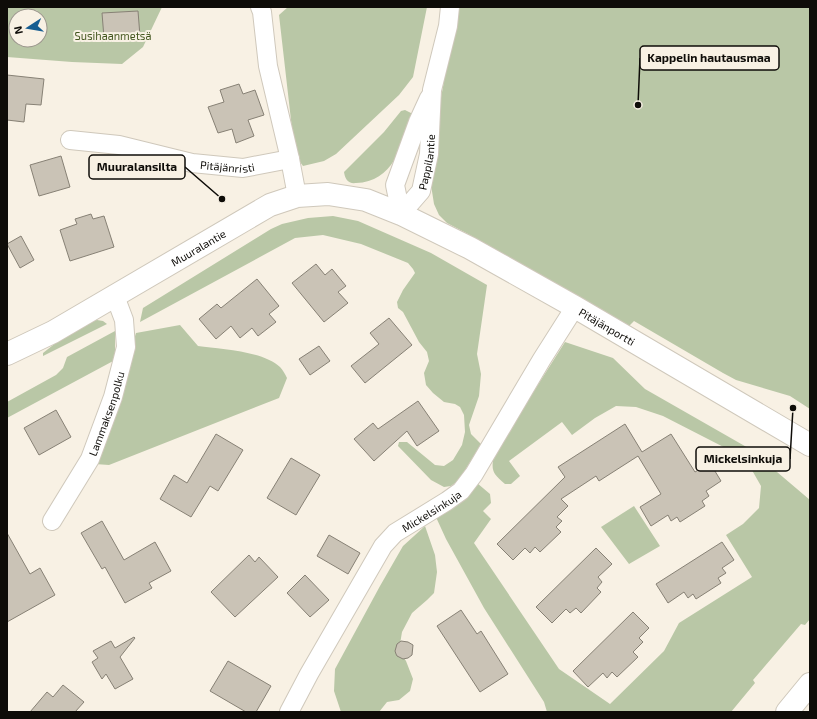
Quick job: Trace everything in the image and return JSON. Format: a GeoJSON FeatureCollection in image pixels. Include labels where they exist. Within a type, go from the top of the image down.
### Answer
{"type":"FeatureCollection","features":[{"type":"Feature","properties":{"kind":"street"},"geometry":{"type":"LineString","coordinates":[[260,7],[262,12],[268,66],[290,159],[297,196]]}},
{"type":"Feature","properties":{"kind":"street","name":"Pappilantie"},"geometry":{"type":"LineString","coordinates":[[401,214],[395,185],[418,122],[432,90],[448,26],[450,7]]}},
{"type":"Feature","properties":{"kind":"street","name":"Pappilantie"},"geometry":{"type":"LineString","coordinates":[[401,214],[421,191],[429,154],[432,90]]}},
{"type":"Feature","properties":{"kind":"street","name":"Pitäjänristi"},"geometry":{"type":"LineString","coordinates":[[70,140],[119,145],[192,163],[243,168],[290,159]]}},
{"type":"Feature","properties":{"kind":"street","name":"Muuralantie"},"geometry":{"type":"LineString","coordinates":[[7,354],[54,332],[270,205],[297,196],[328,194],[366,200],[401,214]]}},
{"type":"Feature","properties":{"kind":"street","name":"Pitäjänportti"},"geometry":{"type":"LineString","coordinates":[[401,214],[470,248],[575,307],[810,445]]}},
{"type":"Feature","properties":{"kind":"street","name":"Lammaksenpolku"},"geometry":{"type":"LineString","coordinates":[[52,522],[90,459],[116,383],[126,347],[124,320],[115,296]]}},
{"type":"Feature","properties":{"kind":"street","name":"Mickelsinkuja"},"geometry":{"type":"LineString","coordinates":[[289,712],[383,546],[395,533],[447,501],[461,490],[480,464],[542,359],[575,307]]}},
{"type":"Feature","properties":{"kind":"street"},"geometry":{"type":"LineString","coordinates":[[787,712],[810,684]]}},
{"type":"Feature","properties":{"kind":"green space","name":"Susihaanmetsä"},"geometry":{"type":"Polygon","coordinates":[[[7,7],[162,7],[143,47],[122,64],[7,57],[7,7]]]}},
{"type":"Feature","properties":{"kind":"green space"},"geometry":{"type":"Polygon","coordinates":[[[288,7],[427,7],[413,77],[399,95],[336,154],[324,161],[303,166],[295,155],[279,15],[288,7]]]}},
{"type":"Feature","properties":{"kind":"green space"},"geometry":{"type":"Polygon","coordinates":[[[457,7],[810,7],[810,409],[790,396],[736,380],[634,321],[628,327],[447,223],[439,215],[434,204],[431,185],[441,98],[457,7]]]}},
{"type":"Feature","properties":{"kind":"green space"},"geometry":{"type":"Polygon","coordinates":[[[405,110],[411,113],[412,117],[400,150],[387,169],[379,176],[369,181],[356,183],[349,182],[345,177],[344,172],[384,132],[401,111],[405,110]]]}},
{"type":"Feature","properties":{"kind":"green space"},"geometry":{"type":"Polygon","coordinates":[[[333,216],[358,221],[431,253],[487,285],[477,354],[481,374],[479,396],[469,425],[471,434],[481,444],[459,480],[451,486],[444,487],[431,480],[398,446],[399,442],[407,442],[435,465],[444,466],[453,460],[462,445],[465,432],[464,415],[460,407],[455,404],[444,402],[426,385],[424,373],[429,361],[427,352],[419,342],[403,312],[398,308],[397,302],[403,290],[415,273],[408,263],[361,244],[323,235],[295,238],[140,322],[143,308],[271,229],[282,224],[308,218],[333,216]]]}},
{"type":"Feature","properties":{"kind":"green space"},"geometry":{"type":"Polygon","coordinates":[[[97,320],[103,321],[107,324],[43,356],[43,353],[62,338],[87,322],[97,320]]]}},
{"type":"Feature","properties":{"kind":"green space"},"geometry":{"type":"Polygon","coordinates":[[[180,325],[198,346],[252,354],[263,357],[280,367],[287,378],[279,398],[109,465],[95,464],[136,333],[180,325]]]}},
{"type":"Feature","properties":{"kind":"green space"},"geometry":{"type":"Polygon","coordinates":[[[115,331],[115,360],[7,418],[7,402],[56,375],[63,368],[67,357],[115,331]]]}},
{"type":"Feature","properties":{"kind":"green space"},"geometry":{"type":"Polygon","coordinates":[[[565,342],[613,358],[645,389],[750,449],[810,500],[810,619],[805,625],[801,624],[753,680],[755,683],[731,712],[547,712],[544,702],[484,608],[446,539],[435,515],[477,483],[490,494],[491,503],[483,511],[491,519],[474,543],[559,669],[610,704],[664,651],[679,623],[752,577],[726,535],[743,524],[759,508],[761,486],[745,458],[663,416],[636,407],[616,406],[595,418],[572,435],[562,422],[509,461],[520,476],[511,484],[505,484],[497,477],[493,468],[494,454],[565,342]]]}},
{"type":"Feature","properties":{"kind":"green space"},"geometry":{"type":"Polygon","coordinates":[[[634,506],[660,546],[629,564],[601,527],[634,506]]]}},
{"type":"Feature","properties":{"kind":"green space"},"geometry":{"type":"Polygon","coordinates":[[[425,526],[435,555],[437,572],[434,593],[412,613],[402,632],[399,650],[406,661],[413,679],[410,691],[399,700],[387,702],[379,712],[341,712],[334,691],[335,669],[403,546],[425,526]]]}},
{"type":"Feature","properties":{"kind":"building"},"geometry":{"type":"Polygon","coordinates":[[[138,11],[140,36],[104,38],[102,13],[138,11]]]}},
{"type":"Feature","properties":{"kind":"building"},"geometry":{"type":"Polygon","coordinates":[[[7,75],[44,79],[41,105],[26,104],[24,122],[7,120],[7,75]]]}},
{"type":"Feature","properties":{"kind":"building"},"geometry":{"type":"Polygon","coordinates":[[[239,84],[243,94],[255,90],[264,115],[248,120],[254,136],[236,143],[232,129],[218,133],[208,107],[224,102],[220,90],[239,84]]]}},
{"type":"Feature","properties":{"kind":"building"},"geometry":{"type":"Polygon","coordinates":[[[61,156],[70,187],[39,196],[30,165],[61,156]]]}},
{"type":"Feature","properties":{"kind":"building"},"geometry":{"type":"Polygon","coordinates":[[[91,214],[93,219],[104,216],[114,247],[70,261],[60,230],[77,224],[75,219],[91,214]]]}},
{"type":"Feature","properties":{"kind":"building"},"geometry":{"type":"Polygon","coordinates":[[[21,236],[34,260],[20,268],[7,244],[21,236]]]}},
{"type":"Feature","properties":{"kind":"building"},"geometry":{"type":"Polygon","coordinates":[[[316,264],[325,275],[332,269],[346,286],[338,292],[348,303],[324,322],[292,283],[316,264]]]}},
{"type":"Feature","properties":{"kind":"building"},"geometry":{"type":"Polygon","coordinates":[[[257,279],[279,306],[269,314],[276,322],[258,336],[252,328],[240,338],[231,326],[216,339],[199,319],[217,304],[221,308],[257,279]]]}},
{"type":"Feature","properties":{"kind":"building"},"geometry":{"type":"Polygon","coordinates":[[[389,318],[412,345],[365,383],[351,366],[379,344],[370,333],[389,318]]]}},
{"type":"Feature","properties":{"kind":"building"},"geometry":{"type":"Polygon","coordinates":[[[319,346],[330,361],[310,375],[299,359],[319,346]]]}},
{"type":"Feature","properties":{"kind":"building"},"geometry":{"type":"Polygon","coordinates":[[[418,401],[439,431],[417,446],[407,431],[374,461],[354,439],[373,423],[378,429],[418,401]]]}},
{"type":"Feature","properties":{"kind":"building"},"geometry":{"type":"Polygon","coordinates":[[[56,410],[71,437],[39,455],[24,428],[56,410]]]}},
{"type":"Feature","properties":{"kind":"building"},"geometry":{"type":"Polygon","coordinates":[[[625,424],[642,452],[671,434],[695,472],[710,463],[721,481],[706,491],[709,496],[702,501],[705,506],[680,522],[677,517],[671,521],[668,515],[651,526],[640,507],[661,494],[638,456],[599,481],[596,476],[561,499],[568,506],[557,517],[562,521],[556,527],[561,532],[540,552],[535,547],[530,553],[525,548],[513,560],[497,544],[565,477],[558,467],[625,424]]]}},
{"type":"Feature","properties":{"kind":"building"},"geometry":{"type":"Polygon","coordinates":[[[216,434],[243,450],[218,491],[210,486],[191,517],[160,499],[174,475],[187,483],[216,434]]]}},
{"type":"Feature","properties":{"kind":"building"},"geometry":{"type":"Polygon","coordinates":[[[291,458],[320,475],[296,515],[267,498],[291,458]]]}},
{"type":"Feature","properties":{"kind":"building"},"geometry":{"type":"Polygon","coordinates":[[[102,521],[124,560],[155,542],[171,571],[149,583],[152,588],[125,603],[105,567],[102,569],[81,533],[102,521]]]}},
{"type":"Feature","properties":{"kind":"building"},"geometry":{"type":"Polygon","coordinates":[[[7,533],[30,574],[40,568],[55,595],[7,622],[7,533]]]}},
{"type":"Feature","properties":{"kind":"building"},"geometry":{"type":"Polygon","coordinates":[[[329,535],[360,553],[348,574],[317,556],[329,535]]]}},
{"type":"Feature","properties":{"kind":"building"},"geometry":{"type":"Polygon","coordinates":[[[722,542],[734,560],[722,568],[726,573],[718,578],[721,583],[696,599],[693,594],[688,598],[684,592],[668,603],[656,584],[722,542]]]}},
{"type":"Feature","properties":{"kind":"building"},"geometry":{"type":"Polygon","coordinates":[[[596,548],[612,564],[598,577],[602,582],[597,588],[601,592],[581,613],[576,608],[570,613],[566,609],[552,623],[536,607],[596,548]]]}},
{"type":"Feature","properties":{"kind":"building"},"geometry":{"type":"Polygon","coordinates":[[[249,555],[255,562],[259,557],[278,577],[235,617],[211,592],[249,555]]]}},
{"type":"Feature","properties":{"kind":"building"},"geometry":{"type":"Polygon","coordinates":[[[305,575],[329,600],[310,617],[287,593],[305,575]]]}},
{"type":"Feature","properties":{"kind":"building"},"geometry":{"type":"Polygon","coordinates":[[[461,610],[477,634],[481,631],[508,674],[480,692],[437,626],[461,610]]]}},
{"type":"Feature","properties":{"kind":"building"},"geometry":{"type":"Polygon","coordinates":[[[633,612],[649,628],[639,638],[643,642],[633,652],[638,657],[617,677],[612,672],[607,678],[603,673],[588,687],[573,671],[633,612]]]}},
{"type":"Feature","properties":{"kind":"building"},"geometry":{"type":"Polygon","coordinates":[[[134,637],[135,638],[120,657],[133,679],[115,689],[106,674],[102,679],[92,662],[98,658],[93,651],[111,641],[115,648],[134,637]]]}},
{"type":"Feature","properties":{"kind":"building"},"geometry":{"type":"Polygon","coordinates":[[[401,641],[408,642],[413,645],[412,655],[408,658],[403,659],[396,654],[395,651],[397,644],[401,641]]]}},
{"type":"Feature","properties":{"kind":"building"},"geometry":{"type":"Polygon","coordinates":[[[228,661],[271,686],[256,712],[246,712],[210,691],[228,661]]]}},
{"type":"Feature","properties":{"kind":"building"},"geometry":{"type":"Polygon","coordinates":[[[63,685],[84,702],[75,712],[30,712],[47,692],[53,697],[63,685]]]}},
{"type":"Feature","properties":{"kind":"place","name":"Kappelin hautausmaa"},"geometry":{"type":"Point","coordinates":[638,105]}},
{"type":"Feature","properties":{"kind":"place","name":"Muuralansilta"},"geometry":{"type":"Point","coordinates":[222,199]}},
{"type":"Feature","properties":{"kind":"place","name":"Mickelsinkuja"},"geometry":{"type":"Point","coordinates":[793,408]}}]}
